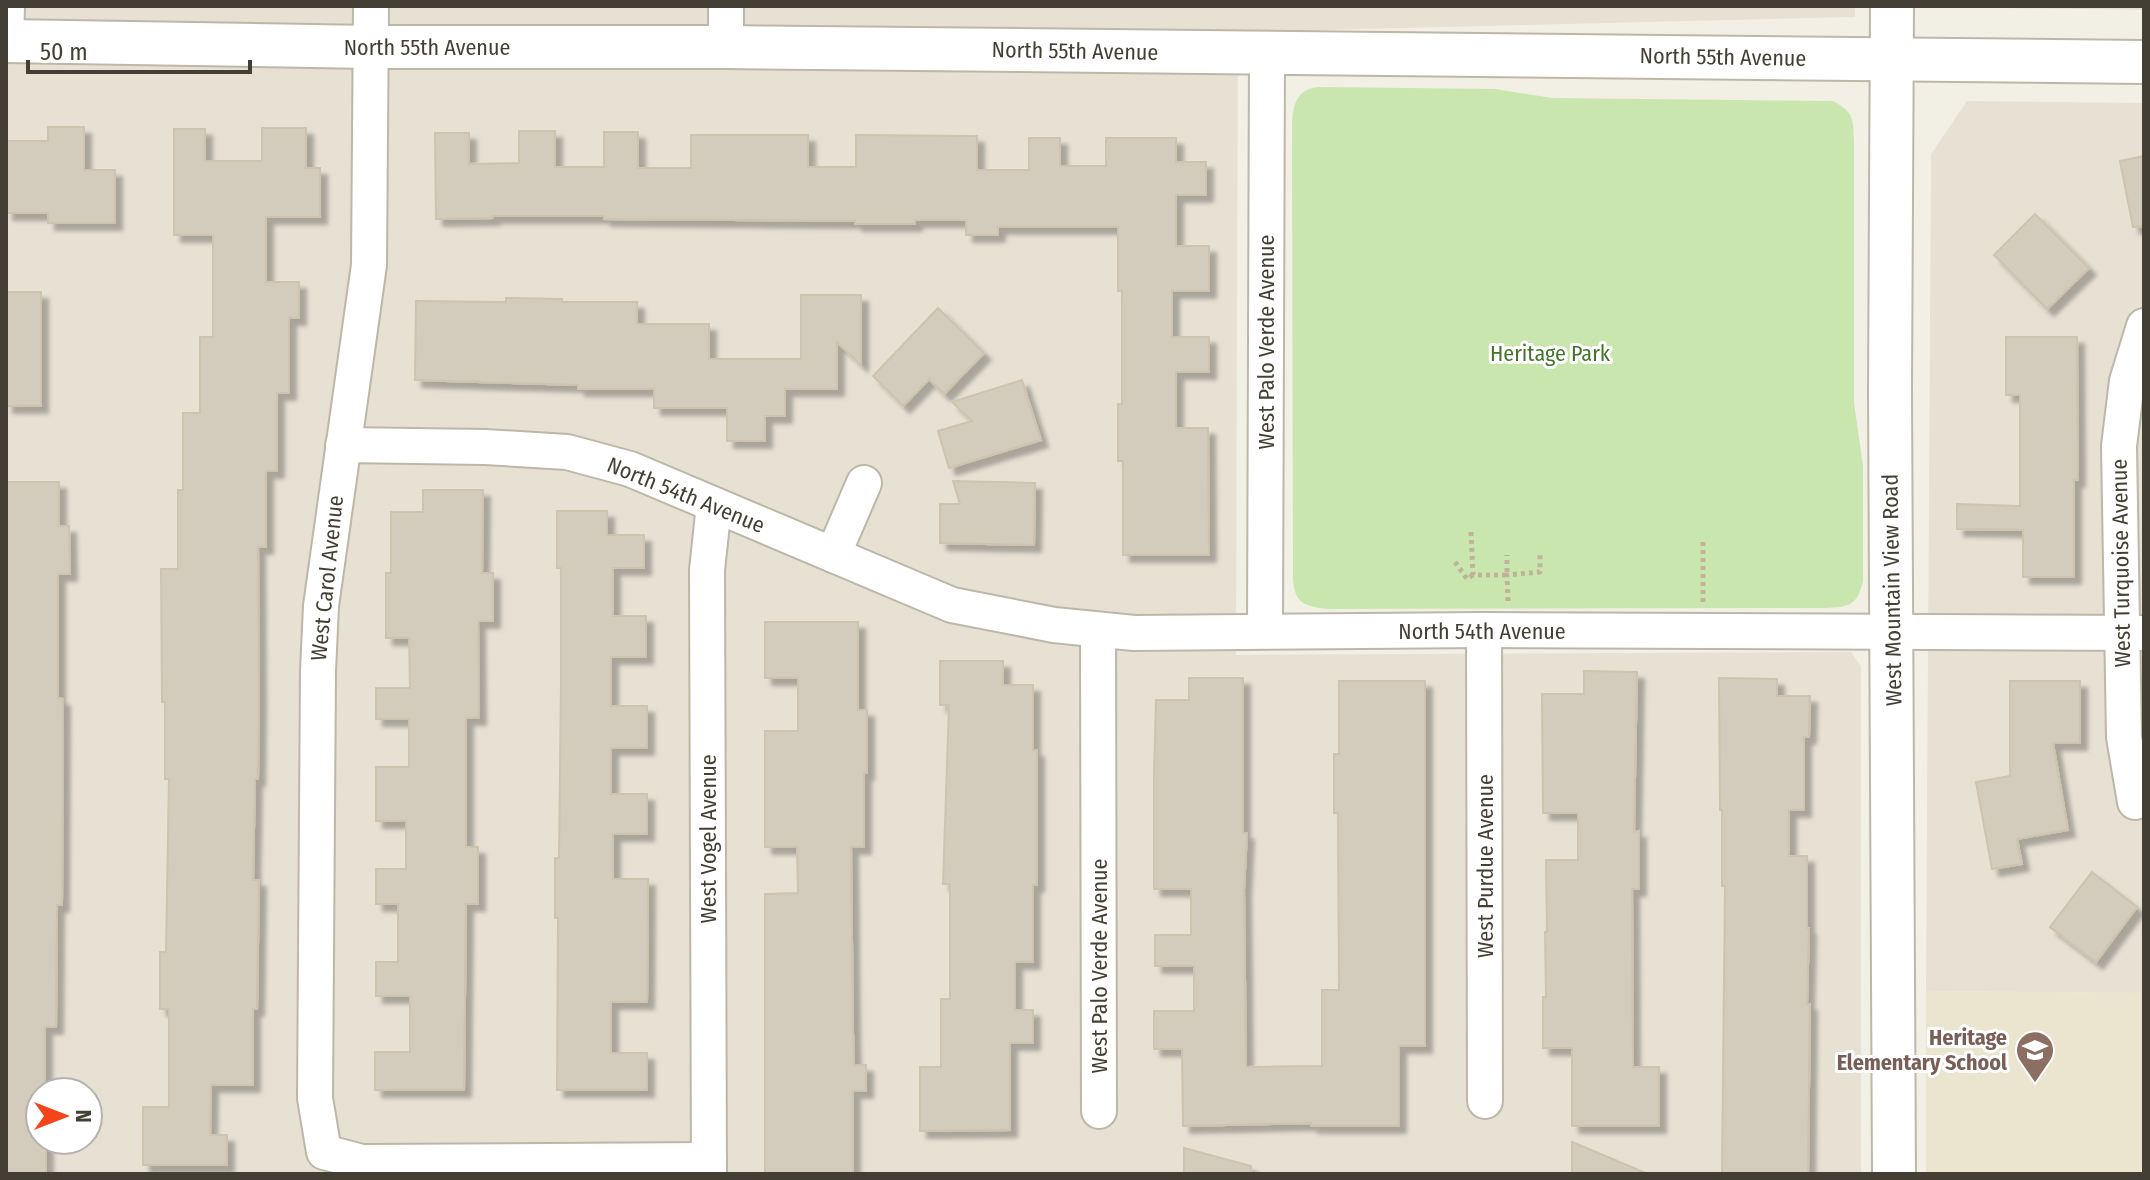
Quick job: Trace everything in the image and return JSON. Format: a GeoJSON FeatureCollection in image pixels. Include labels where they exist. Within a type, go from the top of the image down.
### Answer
{"type":"FeatureCollection","features":[{"type":"Feature","properties":{"kind":"street"},"geometry":{"type":"LineString","coordinates":[[6,41],[7,6]]}},
{"type":"Feature","properties":{"kind":"street","name":"West Carol Avenue"},"geometry":{"type":"LineString","coordinates":[[371,6],[369,265],[321,606],[318,671],[315,1098],[324,1152],[362,1162],[709,1167]]}},
{"type":"Feature","properties":{"kind":"street"},"geometry":{"type":"LineString","coordinates":[[726,6],[726,47]]}},
{"type":"Feature","properties":{"kind":"street","name":"West Mountain View Road"},"geometry":{"type":"LineString","coordinates":[[1892,6],[1890,391],[1894,1174]]}},
{"type":"Feature","properties":{"kind":"street","name":"North 55th Avenue"},"geometry":{"type":"LineString","coordinates":[[6,41],[371,47],[726,47],[2144,62]]}},
{"type":"Feature","properties":{"kind":"street","name":"West Palo Verde Avenue"},"geometry":{"type":"LineString","coordinates":[[1265,631],[1267,53]]}},
{"type":"Feature","properties":{"kind":"street","name":"West Turquoise Avenue"},"geometry":{"type":"LineString","coordinates":[[2135,802],[2124,737],[2133,632],[2119,446],[2127,381],[2144,326]]}},
{"type":"Feature","properties":{"kind":"street","name":"North 54th Avenue"},"geometry":{"type":"LineString","coordinates":[[343,445],[485,447],[567,452],[630,469],[952,605],[1054,625],[1098,630],[1134,633],[1496,630],[2133,632]]}},
{"type":"Feature","properties":{"kind":"street"},"geometry":{"type":"LineString","coordinates":[[833,555],[864,483]]}},
{"type":"Feature","properties":{"kind":"street","name":"West Vogel Avenue"},"geometry":{"type":"LineString","coordinates":[[709,1167],[707,570],[714,505]]}},
{"type":"Feature","properties":{"kind":"street","name":"West Palo Verde Avenue"},"geometry":{"type":"LineString","coordinates":[[1098,630],[1099,1111]]}},
{"type":"Feature","properties":{"kind":"street","name":"West Purdue Avenue"},"geometry":{"type":"LineString","coordinates":[[1485,1101],[1496,630]]}},
{"type":"Feature","properties":{"kind":"path"},"geometry":{"type":"LineString","coordinates":[[1471,532],[1473,575]]}},
{"type":"Feature","properties":{"kind":"path"},"geometry":{"type":"LineString","coordinates":[[1703,539],[1703,631]]}},
{"type":"Feature","properties":{"kind":"path"},"geometry":{"type":"LineString","coordinates":[[1455,562],[1467,579],[1473,575],[1540,572],[1540,554]]}},
{"type":"Feature","properties":{"kind":"path"},"geometry":{"type":"LineString","coordinates":[[1496,630],[1507,575],[1507,555]]}},
{"type":"Feature","properties":{"kind":"shaded area"},"geometry":{"type":"Polygon","coordinates":[[[6,6],[1855,6],[1855,17],[1238,32],[1236,655],[1851,652],[1861,666],[1861,1174],[6,1174],[6,6]]]}},
{"type":"Feature","properties":{"kind":"shaded area"},"geometry":{"type":"Polygon","coordinates":[[[2144,6],[2144,10],[1939,7],[2144,6]]]}},
{"type":"Feature","properties":{"kind":"shaded area"},"geometry":{"type":"Polygon","coordinates":[[[1967,101],[2144,103],[2144,993],[1926,991],[1931,154],[1967,101]]]}},
{"type":"Feature","properties":{"kind":"shaded area","name":"Heritage Elementary School"},"geometry":{"type":"Polygon","coordinates":[[[1926,991],[2144,993],[2144,1174],[1926,1174],[1926,991]]]}},
{"type":"Feature","properties":{"kind":"green space","name":"Heritage Park"},"geometry":{"type":"Polygon","coordinates":[[[1308,89],[1495,89],[1552,98],[1833,101],[1845,109],[1851,117],[1854,133],[1854,403],[1863,466],[1863,581],[1855,600],[1846,606],[1825,608],[1327,609],[1302,602],[1296,594],[1293,580],[1292,128],[1296,101],[1308,89]]]}},
{"type":"Feature","properties":{"kind":"building"},"geometry":{"type":"Polygon","coordinates":[[[48,127],[84,127],[84,170],[115,170],[115,223],[48,223],[48,213],[6,213],[6,141],[48,141],[48,127]]]}},
{"type":"Feature","properties":{"kind":"building"},"geometry":{"type":"Polygon","coordinates":[[[262,128],[306,128],[306,168],[320,168],[320,217],[266,217],[266,282],[299,282],[299,318],[289,318],[289,393],[277,393],[277,471],[266,471],[266,547],[258,547],[258,779],[255,779],[253,880],[259,880],[253,1085],[211,1085],[210,1135],[227,1135],[227,1165],[143,1165],[143,1107],[169,1107],[169,1009],[160,1009],[160,952],[166,952],[169,779],[165,779],[165,702],[162,702],[161,569],[178,569],[178,490],[183,490],[183,413],[200,413],[200,337],[213,337],[213,235],[174,235],[174,129],[205,129],[205,161],[262,161],[262,128]]]}},
{"type":"Feature","properties":{"kind":"building"},"geometry":{"type":"Polygon","coordinates":[[[519,131],[555,131],[555,167],[604,167],[604,132],[638,132],[638,168],[691,168],[691,135],[808,135],[808,167],[856,167],[856,135],[977,136],[977,170],[1029,170],[1029,138],[1060,138],[1060,166],[1106,166],[1106,138],[1176,138],[1176,162],[1206,162],[1206,195],[1176,195],[1176,246],[1209,246],[1209,291],[1172,291],[1172,337],[1209,337],[1209,372],[1176,372],[1176,428],[1208,428],[1209,555],[1123,555],[1123,461],[1118,461],[1118,404],[1122,404],[1122,291],[1118,291],[1118,227],[998,227],[998,235],[966,235],[966,220],[855,224],[855,221],[604,219],[604,216],[436,219],[435,133],[469,133],[469,164],[519,163],[519,131]]]}},
{"type":"Feature","properties":{"kind":"building"},"geometry":{"type":"Polygon","coordinates":[[[2144,156],[2144,226],[2133,227],[2120,161],[2144,156]]]}},
{"type":"Feature","properties":{"kind":"building"},"geometry":{"type":"Polygon","coordinates":[[[2035,214],[2089,268],[2047,309],[1994,255],[2035,214]]]}},
{"type":"Feature","properties":{"kind":"building"},"geometry":{"type":"Polygon","coordinates":[[[6,292],[41,292],[41,406],[6,406],[6,292]]]}},
{"type":"Feature","properties":{"kind":"building"},"geometry":{"type":"Polygon","coordinates":[[[801,295],[861,295],[861,365],[837,342],[837,389],[785,389],[785,416],[765,416],[765,441],[727,441],[727,408],[654,408],[654,389],[578,389],[578,385],[415,380],[416,301],[506,302],[506,298],[637,302],[637,324],[709,324],[709,359],[801,359],[801,295]]]}},
{"type":"Feature","properties":{"kind":"building"},"geometry":{"type":"Polygon","coordinates":[[[938,308],[984,353],[944,394],[929,379],[903,406],[873,376],[938,308]]]}},
{"type":"Feature","properties":{"kind":"building"},"geometry":{"type":"Polygon","coordinates":[[[2006,337],[2077,337],[2078,480],[2074,480],[2074,577],[2023,577],[2023,530],[1957,529],[1957,504],[2020,506],[2020,395],[2006,395],[2006,337]]]}},
{"type":"Feature","properties":{"kind":"building"},"geometry":{"type":"Polygon","coordinates":[[[1022,380],[1041,440],[949,468],[938,431],[972,421],[952,402],[1022,380]]]}},
{"type":"Feature","properties":{"kind":"building"},"geometry":{"type":"Polygon","coordinates":[[[953,481],[1035,483],[1034,545],[940,543],[940,504],[960,504],[953,481]]]}},
{"type":"Feature","properties":{"kind":"building"},"geometry":{"type":"Polygon","coordinates":[[[6,482],[59,482],[59,526],[69,526],[70,574],[58,574],[58,698],[63,699],[62,905],[57,905],[56,1027],[45,1027],[45,1076],[24,1076],[24,1156],[46,1156],[46,1174],[6,1174],[6,482]]]}},
{"type":"Feature","properties":{"kind":"building"},"geometry":{"type":"Polygon","coordinates":[[[423,490],[483,490],[482,573],[493,573],[493,621],[478,621],[479,718],[466,718],[466,847],[478,847],[478,904],[466,904],[464,1090],[375,1090],[375,1052],[410,1052],[410,996],[376,996],[376,962],[398,962],[398,904],[376,904],[376,869],[406,869],[406,821],[376,821],[376,767],[409,767],[409,719],[376,719],[376,688],[410,688],[409,638],[386,638],[386,573],[391,573],[391,512],[423,512],[423,490]]]}},
{"type":"Feature","properties":{"kind":"building"},"geometry":{"type":"Polygon","coordinates":[[[557,511],[607,511],[607,535],[644,535],[644,568],[613,568],[613,616],[646,616],[646,657],[611,657],[611,706],[647,706],[647,748],[611,748],[611,794],[647,794],[647,834],[613,834],[613,879],[648,879],[647,1002],[611,1002],[611,1053],[647,1053],[647,1090],[557,1090],[558,918],[555,918],[555,858],[559,858],[561,568],[557,568],[557,511]]]}},
{"type":"Feature","properties":{"kind":"building"},"geometry":{"type":"Polygon","coordinates":[[[765,622],[858,622],[858,710],[867,710],[867,773],[864,773],[864,847],[851,847],[853,1033],[854,1065],[866,1065],[866,1091],[853,1091],[853,1174],[765,1174],[765,894],[798,893],[797,847],[765,847],[765,731],[798,731],[798,678],[765,678],[765,622]]]}},
{"type":"Feature","properties":{"kind":"building"},"geometry":{"type":"Polygon","coordinates":[[[940,661],[1003,661],[1003,685],[1033,685],[1033,750],[1037,750],[1037,885],[1033,885],[1033,962],[1015,962],[1015,1010],[1033,1010],[1033,1043],[1010,1043],[1010,1130],[920,1131],[920,1067],[941,1067],[941,999],[950,999],[950,884],[943,884],[949,705],[940,705],[940,661]]]}},
{"type":"Feature","properties":{"kind":"building"},"geometry":{"type":"Polygon","coordinates":[[[1584,671],[1637,672],[1634,832],[1639,831],[1639,889],[1632,889],[1633,1067],[1659,1067],[1659,1126],[1572,1126],[1572,1048],[1543,1048],[1546,860],[1578,860],[1578,813],[1543,813],[1542,694],[1584,694],[1584,671]]]}},
{"type":"Feature","properties":{"kind":"building"},"geometry":{"type":"Polygon","coordinates":[[[1189,678],[1243,678],[1243,833],[1247,833],[1244,890],[1246,1067],[1322,1066],[1322,990],[1339,990],[1338,813],[1334,813],[1334,754],[1339,754],[1339,681],[1425,681],[1425,1046],[1399,1046],[1399,1126],[1311,1126],[1311,1123],[1183,1126],[1182,1049],[1154,1049],[1154,1011],[1194,1011],[1194,966],[1155,966],[1155,935],[1191,935],[1191,889],[1154,889],[1154,776],[1156,700],[1189,700],[1189,678]]]}},
{"type":"Feature","properties":{"kind":"building"},"geometry":{"type":"Polygon","coordinates":[[[1719,678],[1777,679],[1777,696],[1810,696],[1809,737],[1804,737],[1804,810],[1789,810],[1789,856],[1807,856],[1807,1004],[1810,1004],[1808,1174],[1722,1174],[1725,886],[1722,886],[1719,678]]]}},
{"type":"Feature","properties":{"kind":"building"},"geometry":{"type":"Polygon","coordinates":[[[2010,681],[2080,681],[2080,743],[2053,743],[2068,830],[2017,839],[2022,864],[1992,869],[1976,782],[2010,776],[2010,681]]]}},
{"type":"Feature","properties":{"kind":"building"},"geometry":{"type":"Polygon","coordinates":[[[2092,872],[2137,907],[2096,962],[2050,927],[2092,872]]]}},
{"type":"Feature","properties":{"kind":"building"},"geometry":{"type":"Polygon","coordinates":[[[1572,1142],[1648,1174],[1572,1174],[1572,1142]]]}},
{"type":"Feature","properties":{"kind":"building"},"geometry":{"type":"Polygon","coordinates":[[[1184,1148],[1251,1166],[1250,1174],[1184,1174],[1184,1148]]]}},
{"type":"Feature","properties":{"kind":"place","name":"Heritage Elementary School"},"geometry":{"type":"Point","coordinates":[2035,1084]}}]}
